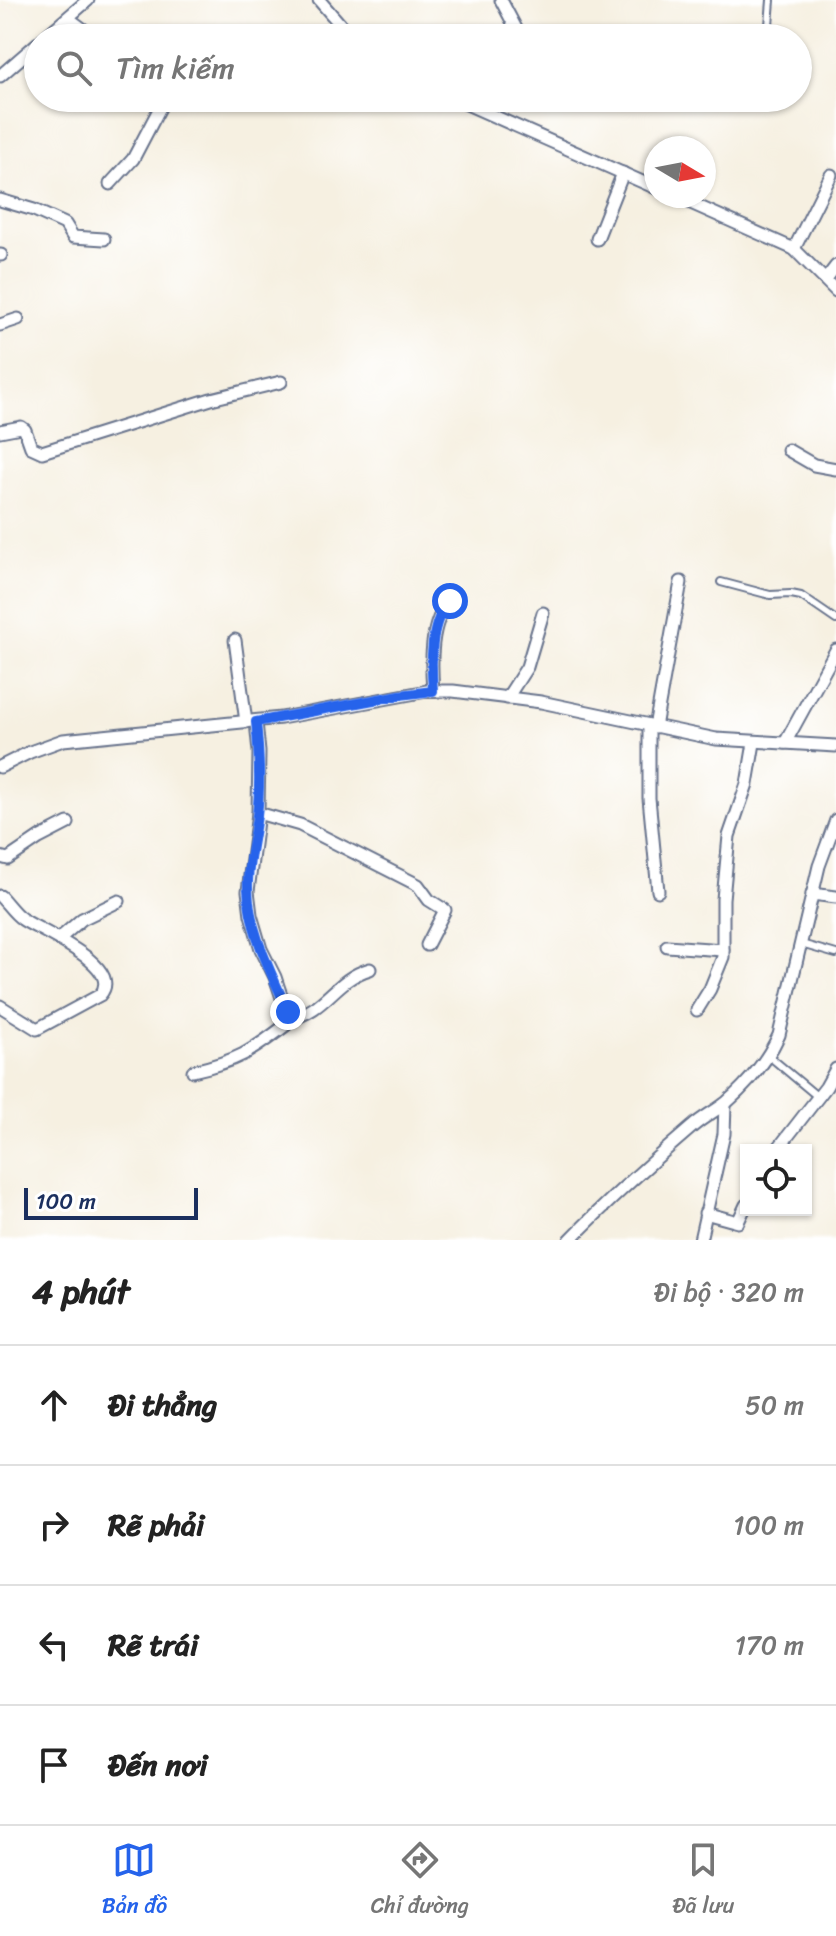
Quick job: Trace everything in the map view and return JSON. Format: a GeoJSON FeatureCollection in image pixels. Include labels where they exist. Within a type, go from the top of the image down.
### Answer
{"type":"FeatureCollection","features":[{"type":"Feature","properties":{"kind":"street"},"geometry":{"type":"LineString","coordinates":[[61,24],[88,0]]}},
{"type":"Feature","properties":{"kind":"street"},"geometry":{"type":"LineString","coordinates":[[319,0],[340,24]]}},
{"type":"Feature","properties":{"kind":"street"},"geometry":{"type":"LineString","coordinates":[[501,0],[514,24]]}},
{"type":"Feature","properties":{"kind":"street"},"geometry":{"type":"LineString","coordinates":[[68,18],[76,24]]}},
{"type":"Feature","properties":{"kind":"street"},"geometry":{"type":"LineString","coordinates":[[0,76],[24,55]]}},
{"type":"Feature","properties":{"kind":"street"},"geometry":{"type":"LineString","coordinates":[[110,184],[133,159],[158,112]]}},
{"type":"Feature","properties":{"kind":"street"},"geometry":{"type":"LineString","coordinates":[[485,112],[644,183]]}},
{"type":"Feature","properties":{"kind":"street"},"geometry":{"type":"LineString","coordinates":[[597,239],[623,173]]}},
{"type":"Feature","properties":{"kind":"street"},"geometry":{"type":"LineString","coordinates":[[794,249],[831,175]]}},
{"type":"Feature","properties":{"kind":"street"},"geometry":{"type":"LineString","coordinates":[[0,200],[65,224],[73,237],[104,239]]}},
{"type":"Feature","properties":{"kind":"street"},"geometry":{"type":"LineString","coordinates":[[702,208],[794,249],[836,291]]}},
{"type":"Feature","properties":{"kind":"street"},"geometry":{"type":"LineString","coordinates":[[826,279],[836,266]]}},
{"type":"Feature","properties":{"kind":"street"},"geometry":{"type":"LineString","coordinates":[[0,325],[18,319]]}},
{"type":"Feature","properties":{"kind":"street"},"geometry":{"type":"LineString","coordinates":[[0,431],[21,427],[31,447],[42,452],[211,399],[281,382]]}},
{"type":"Feature","properties":{"kind":"street"},"geometry":{"type":"LineString","coordinates":[[788,450],[814,465],[836,469]]}},
{"type":"Feature","properties":{"kind":"street"},"geometry":{"type":"LineString","coordinates":[[658,891],[649,798],[652,726],[681,582]]}},
{"type":"Feature","properties":{"kind":"street"},"geometry":{"type":"LineString","coordinates":[[433,691],[438,618],[442,608],[450,601]]}},
{"type":"Feature","properties":{"kind":"street"},"geometry":{"type":"LineString","coordinates":[[507,698],[527,667],[543,613]]}},
{"type":"Feature","properties":{"kind":"street"},"geometry":{"type":"LineString","coordinates":[[193,1071],[243,1056],[286,1025],[289,1019],[251,915],[248,872],[258,813],[259,752],[235,640]]}},
{"type":"Feature","properties":{"kind":"street"},"geometry":{"type":"LineString","coordinates":[[785,743],[836,650]]}},
{"type":"Feature","properties":{"kind":"street"},"geometry":{"type":"LineString","coordinates":[[0,767],[63,740],[251,722],[433,691],[541,702],[716,739],[836,746]]}},
{"type":"Feature","properties":{"kind":"street"},"geometry":{"type":"LineString","coordinates":[[697,1010],[720,969],[729,836],[747,784],[754,743]]}},
{"type":"Feature","properties":{"kind":"street"},"geometry":{"type":"LineString","coordinates":[[258,813],[300,825],[418,885],[429,900],[445,910],[427,945]]}},
{"type":"Feature","properties":{"kind":"street"},"geometry":{"type":"LineString","coordinates":[[570,1240],[612,1196],[705,1115],[725,1104],[769,1056],[779,1035],[819,866],[836,820]]}},
{"type":"Feature","properties":{"kind":"street"},"geometry":{"type":"LineString","coordinates":[[0,857],[8,859],[68,823]]}},
{"type":"Feature","properties":{"kind":"street"},"geometry":{"type":"LineString","coordinates":[[812,894],[836,897]]}},
{"type":"Feature","properties":{"kind":"street"},"geometry":{"type":"LineString","coordinates":[[0,896],[22,919],[59,939],[100,969],[105,980],[105,990],[100,995],[37,1029],[0,1006]]}},
{"type":"Feature","properties":{"kind":"street"},"geometry":{"type":"LineString","coordinates":[[59,939],[82,919],[119,901]]}},
{"type":"Feature","properties":{"kind":"street"},"geometry":{"type":"LineString","coordinates":[[667,946],[723,950]]}},
{"type":"Feature","properties":{"kind":"street"},"geometry":{"type":"LineString","coordinates":[[289,1019],[313,1012],[349,977],[370,969]]}},
{"type":"Feature","properties":{"kind":"street"},"geometry":{"type":"LineString","coordinates":[[782,1144],[836,1069]]}},
{"type":"Feature","properties":{"kind":"street"},"geometry":{"type":"LineString","coordinates":[[700,1240],[724,1134],[725,1104]]}},
{"type":"Feature","properties":{"kind":"street"},"geometry":{"type":"LineString","coordinates":[[705,1213],[738,1222],[741,1216]]}},
{"type":"Feature","properties":{"kind":"lane"},"geometry":{"type":"LineString","coordinates":[[769,24],[771,0]]}},
{"type":"Feature","properties":{"kind":"lane"},"geometry":{"type":"LineString","coordinates":[[721,582],[770,595],[801,596],[836,620]]}},
{"type":"Feature","properties":{"kind":"lane"},"geometry":{"type":"LineString","coordinates":[[800,944],[836,954]]}},
{"type":"Feature","properties":{"kind":"lane"},"geometry":{"type":"LineString","coordinates":[[769,1056],[818,1097]]}},
{"type":"Feature","properties":{"kind":"route"},"geometry":{"type":"LineString","coordinates":[[288,1012],[261,949],[248,891],[248,872],[258,813],[256,722],[433,691],[438,618],[442,608],[450,601]]}}]}
